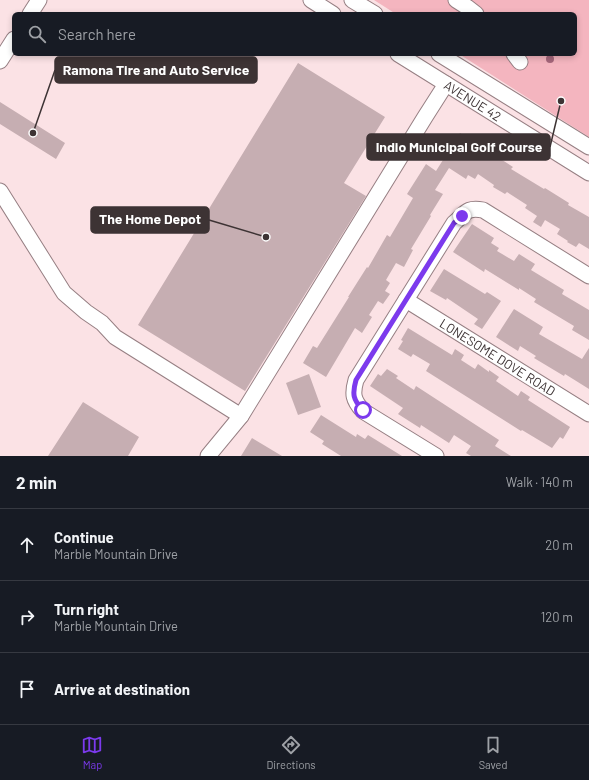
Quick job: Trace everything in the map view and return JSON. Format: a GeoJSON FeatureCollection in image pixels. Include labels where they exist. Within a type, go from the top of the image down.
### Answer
{"type":"FeatureCollection","features":[{"type":"Feature","properties":{"kind":"street"},"geometry":{"type":"LineString","coordinates":[[31,12],[39,0]]}},
{"type":"Feature","properties":{"kind":"street"},"geometry":{"type":"LineString","coordinates":[[311,0],[330,12]]}},
{"type":"Feature","properties":{"kind":"street"},"geometry":{"type":"LineString","coordinates":[[352,0],[372,12]]}},
{"type":"Feature","properties":{"kind":"street"},"geometry":{"type":"LineString","coordinates":[[456,0],[473,12]]}},
{"type":"Feature","properties":{"kind":"street"},"geometry":{"type":"LineString","coordinates":[[0,61],[12,42]]}},
{"type":"Feature","properties":{"kind":"street","name":"AVENUE 42"},"geometry":{"type":"LineString","coordinates":[[401,56],[589,173]]}},
{"type":"Feature","properties":{"kind":"street","name":"AVENUE 42"},"geometry":{"type":"LineString","coordinates":[[442,56],[589,147]]}},
{"type":"Feature","properties":{"kind":"street"},"geometry":{"type":"LineString","coordinates":[[208,456],[241,416],[446,84]]}},
{"type":"Feature","properties":{"kind":"street"},"geometry":{"type":"LineString","coordinates":[[0,191],[64,294],[102,323],[115,337],[241,416]]}},
{"type":"Feature","properties":{"kind":"street"},"geometry":{"type":"LineString","coordinates":[[436,456],[363,410],[354,398],[353,389],[356,380],[454,223],[468,210],[483,210],[589,276]]}},
{"type":"Feature","properties":{"kind":"street","name":"LONESOME DOVE ROAD"},"geometry":{"type":"LineString","coordinates":[[406,300],[589,414]]}},
{"type":"Feature","properties":{"kind":"shaded area"},"geometry":{"type":"Polygon","coordinates":[[[374,0],[589,0],[589,137],[462,56],[577,56],[577,12],[393,12],[374,0]]]}},
{"type":"Feature","properties":{"kind":"building"},"geometry":{"type":"Polygon","coordinates":[[[298,63],[385,117],[344,183],[366,196],[245,391],[138,325],[298,63]]]}},
{"type":"Feature","properties":{"kind":"building"},"geometry":{"type":"Polygon","coordinates":[[[0,102],[65,143],[56,159],[0,124],[0,102]]]}},
{"type":"Feature","properties":{"kind":"building"},"geometry":{"type":"Polygon","coordinates":[[[460,133],[513,167],[511,169],[544,189],[545,188],[569,203],[568,205],[589,217],[589,249],[579,243],[576,247],[567,242],[568,241],[557,234],[560,229],[545,220],[541,227],[533,222],[537,216],[525,208],[527,205],[507,192],[505,194],[493,187],[494,185],[478,174],[475,179],[468,175],[466,179],[449,168],[435,190],[443,194],[411,249],[413,250],[404,267],[396,263],[386,280],[390,283],[385,291],[390,294],[383,304],[378,301],[369,315],[372,317],[362,333],[355,328],[326,377],[303,363],[313,346],[317,348],[367,267],[368,268],[387,235],[390,237],[413,198],[407,194],[426,164],[436,171],[460,133]]]}},
{"type":"Feature","properties":{"kind":"building"},"geometry":{"type":"Polygon","coordinates":[[[472,224],[494,238],[491,243],[499,248],[497,251],[514,261],[519,254],[535,264],[531,270],[564,290],[562,294],[589,310],[589,340],[572,330],[574,326],[534,302],[536,299],[519,288],[519,290],[485,269],[484,272],[453,252],[472,224]]]}},
{"type":"Feature","properties":{"kind":"building"},"geometry":{"type":"Polygon","coordinates":[[[444,269],[485,294],[487,292],[501,301],[482,329],[474,324],[478,319],[447,298],[446,300],[430,291],[444,269]]]}},
{"type":"Feature","properties":{"kind":"building"},"geometry":{"type":"Polygon","coordinates":[[[514,309],[543,327],[539,334],[582,359],[589,348],[589,389],[565,374],[564,376],[534,358],[536,356],[520,346],[518,351],[496,337],[514,309]]]}},
{"type":"Feature","properties":{"kind":"building"},"geometry":{"type":"Polygon","coordinates":[[[408,328],[452,355],[455,349],[464,355],[461,360],[475,369],[478,364],[489,372],[489,370],[499,377],[496,381],[518,396],[521,391],[530,397],[528,400],[570,427],[563,439],[560,437],[552,448],[522,430],[521,431],[426,371],[430,364],[413,354],[411,357],[398,349],[408,328]]]}},
{"type":"Feature","properties":{"kind":"building"},"geometry":{"type":"Polygon","coordinates":[[[387,369],[398,376],[396,378],[414,390],[416,386],[499,440],[495,446],[511,456],[471,456],[466,453],[471,446],[454,435],[449,443],[421,425],[420,428],[398,414],[403,408],[370,386],[378,374],[381,376],[387,369]]]}},
{"type":"Feature","properties":{"kind":"building"},"geometry":{"type":"Polygon","coordinates":[[[309,374],[321,407],[298,415],[286,383],[309,374]]]}},
{"type":"Feature","properties":{"kind":"building"},"geometry":{"type":"Polygon","coordinates":[[[83,402],[139,437],[128,456],[48,456],[83,402]]]}},
{"type":"Feature","properties":{"kind":"building"},"geometry":{"type":"Polygon","coordinates":[[[321,415],[356,437],[357,434],[365,439],[368,435],[402,456],[341,456],[322,444],[324,441],[310,432],[321,415]]]}},
{"type":"Feature","properties":{"kind":"building"},"geometry":{"type":"Polygon","coordinates":[[[252,438],[282,456],[241,456],[252,438]]]}},
{"type":"Feature","properties":{"kind":"place","name":"Indio Municipal Golf Course"},"geometry":{"type":"Point","coordinates":[561,101]}},
{"type":"Feature","properties":{"kind":"place","name":"Ramona Tire and Auto Service"},"geometry":{"type":"Point","coordinates":[33,133]}},
{"type":"Feature","properties":{"kind":"place","name":"The Home Depot"},"geometry":{"type":"Point","coordinates":[266,237]}},
{"type":"Feature","properties":{"kind":"route"},"geometry":{"type":"LineString","coordinates":[[363,410],[354,398],[353,389],[356,380],[454,223],[462,216]]}}]}
